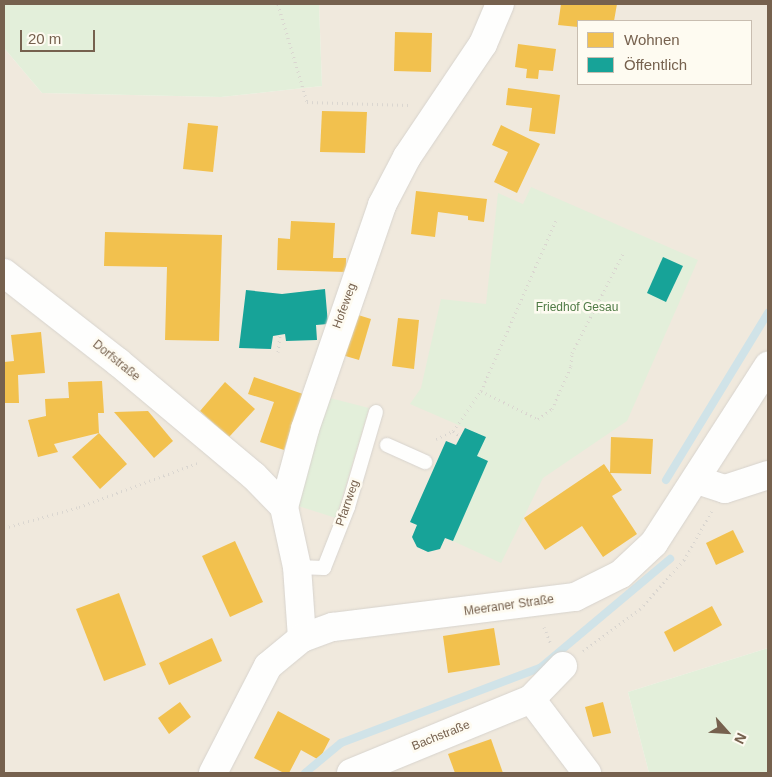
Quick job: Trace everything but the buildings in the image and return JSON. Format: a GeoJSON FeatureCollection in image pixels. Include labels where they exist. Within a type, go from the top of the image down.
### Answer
{"type":"FeatureCollection","features":[{"type":"Feature","properties":{"kind":"street","name":"Hofeweg"},"geometry":{"type":"LineString","coordinates":[[302,638],[297,566],[284,507],[325,364],[382,205],[407,157],[483,44],[500,4]]}},
{"type":"Feature","properties":{"kind":"street","name":"Dorfstraße"},"geometry":{"type":"LineString","coordinates":[[4,273],[118,362],[226,452],[284,507]]}},
{"type":"Feature","properties":{"kind":"street","name":"Meeraner Straße"},"geometry":{"type":"LineString","coordinates":[[213,773],[268,666],[302,638],[333,627],[575,597],[620,574],[654,543],[697,480],[768,366]]}},
{"type":"Feature","properties":{"kind":"street"},"geometry":{"type":"LineString","coordinates":[[697,480],[725,489],[768,475]]}},
{"type":"Feature","properties":{"kind":"street","name":"Bachstraße"},"geometry":{"type":"LineString","coordinates":[[351,773],[531,699],[563,666]]}},
{"type":"Feature","properties":{"kind":"street"},"geometry":{"type":"LineString","coordinates":[[531,699],[587,773]]}},
{"type":"Feature","properties":{"kind":"lane","name":"Pfarrweg"},"geometry":{"type":"LineString","coordinates":[[297,566],[324,568],[348,507],[376,412]]}},
{"type":"Feature","properties":{"kind":"lane"},"geometry":{"type":"LineString","coordinates":[[387,446],[426,462]]}},
{"type":"Feature","properties":{"kind":"path"},"geometry":{"type":"LineString","coordinates":[[278,4],[307,102],[442,106]]}},
{"type":"Feature","properties":{"kind":"path"},"geometry":{"type":"LineString","coordinates":[[436,439],[453,431],[481,391],[556,220]]}},
{"type":"Feature","properties":{"kind":"path"},"geometry":{"type":"LineString","coordinates":[[481,391],[538,419],[552,409],[571,366],[572,353],[624,252]]}},
{"type":"Feature","properties":{"kind":"path"},"geometry":{"type":"LineString","coordinates":[[278,352],[280,335]]}},
{"type":"Feature","properties":{"kind":"path"},"geometry":{"type":"LineString","coordinates":[[453,431],[460,436]]}},
{"type":"Feature","properties":{"kind":"path"},"geometry":{"type":"LineString","coordinates":[[4,528],[79,507],[226,452]]}},
{"type":"Feature","properties":{"kind":"path"},"geometry":{"type":"LineString","coordinates":[[563,666],[640,609],[684,560],[725,489]]}},
{"type":"Feature","properties":{"kind":"shaded area"},"geometry":{"type":"Polygon","coordinates":[[[319,4],[768,4],[768,648],[628,692],[649,773],[4,773],[4,48],[42,93],[221,97],[322,86],[319,4]]]}},
{"type":"Feature","properties":{"kind":"green space"},"geometry":{"type":"Polygon","coordinates":[[[4,4],[319,4],[322,86],[221,97],[42,93],[4,48],[4,4]]]}},
{"type":"Feature","properties":{"kind":"green space","name":"Friedhof Gesau"},"geometry":{"type":"Polygon","coordinates":[[[531,187],[698,260],[627,421],[543,478],[501,563],[453,541],[488,461],[477,456],[486,437],[410,404],[421,388],[441,299],[486,304],[498,193],[523,204],[531,187]]]}},
{"type":"Feature","properties":{"kind":"green space"},"geometry":{"type":"Polygon","coordinates":[[[326,397],[369,408],[336,518],[292,504],[326,397]]]}},
{"type":"Feature","properties":{"kind":"green space"},"geometry":{"type":"Polygon","coordinates":[[[768,648],[768,773],[649,773],[628,692],[768,648]]]}},
{"type":"Feature","properties":{"kind":"waterway"},"geometry":{"type":"LineString","coordinates":[[666,480],[768,313]]}},
{"type":"Feature","properties":{"kind":"waterway"},"geometry":{"type":"LineString","coordinates":[[305,773],[341,743],[540,668],[670,559]]}}]}
